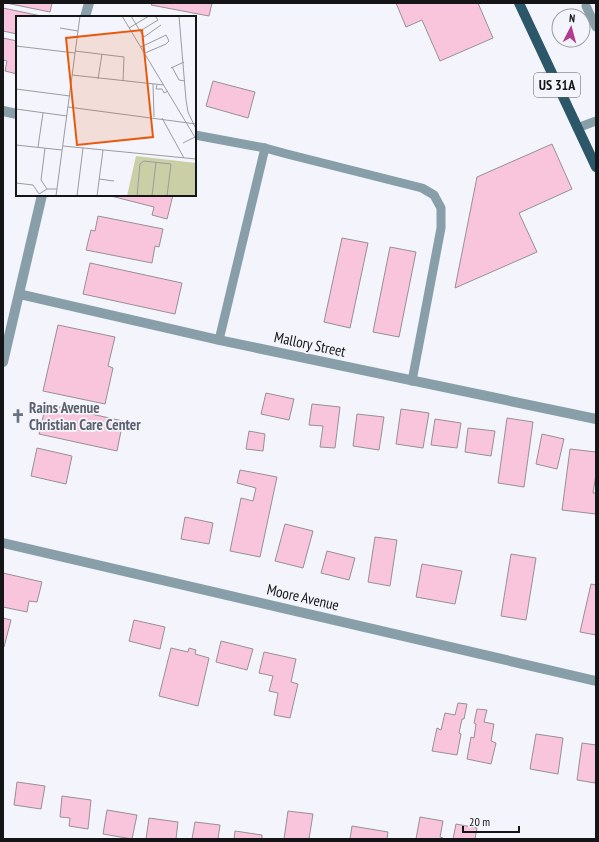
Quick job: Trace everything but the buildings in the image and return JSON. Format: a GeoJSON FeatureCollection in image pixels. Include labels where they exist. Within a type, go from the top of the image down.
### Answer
{"type":"FeatureCollection","features":[{"type":"Feature","properties":{"kind":"main road","name":"US 31A"},"geometry":{"type":"LineString","coordinates":[[519,3],[596,167]]}},
{"type":"Feature","properties":{"kind":"street"},"geometry":{"type":"LineString","coordinates":[[85,16],[89,3]]}},
{"type":"Feature","properties":{"kind":"street"},"geometry":{"type":"LineString","coordinates":[[3,111],[16,114]]}},
{"type":"Feature","properties":{"kind":"street"},"geometry":{"type":"LineString","coordinates":[[3,362],[42,196]]}},
{"type":"Feature","properties":{"kind":"street","name":"Mallory Street"},"geometry":{"type":"LineString","coordinates":[[19,294],[219,340],[596,419]]}},
{"type":"Feature","properties":{"kind":"street","name":"Moore Avenue"},"geometry":{"type":"LineString","coordinates":[[3,543],[596,681]]}},
{"type":"Feature","properties":{"kind":"lane"},"geometry":{"type":"LineString","coordinates":[[588,4],[596,27]]}},
{"type":"Feature","properties":{"kind":"lane"},"geometry":{"type":"LineString","coordinates":[[577,128],[596,121]]}},
{"type":"Feature","properties":{"kind":"lane"},"geometry":{"type":"LineString","coordinates":[[196,134],[265,148],[422,188],[434,195],[441,208],[441,228],[412,381]]}},
{"type":"Feature","properties":{"kind":"lane"},"geometry":{"type":"LineString","coordinates":[[219,340],[265,148]]}},
{"type":"Feature","properties":{"kind":"place","name":"Rains Avenue Christian Care Center"},"geometry":{"type":"Point","coordinates":[18,416]}}]}
